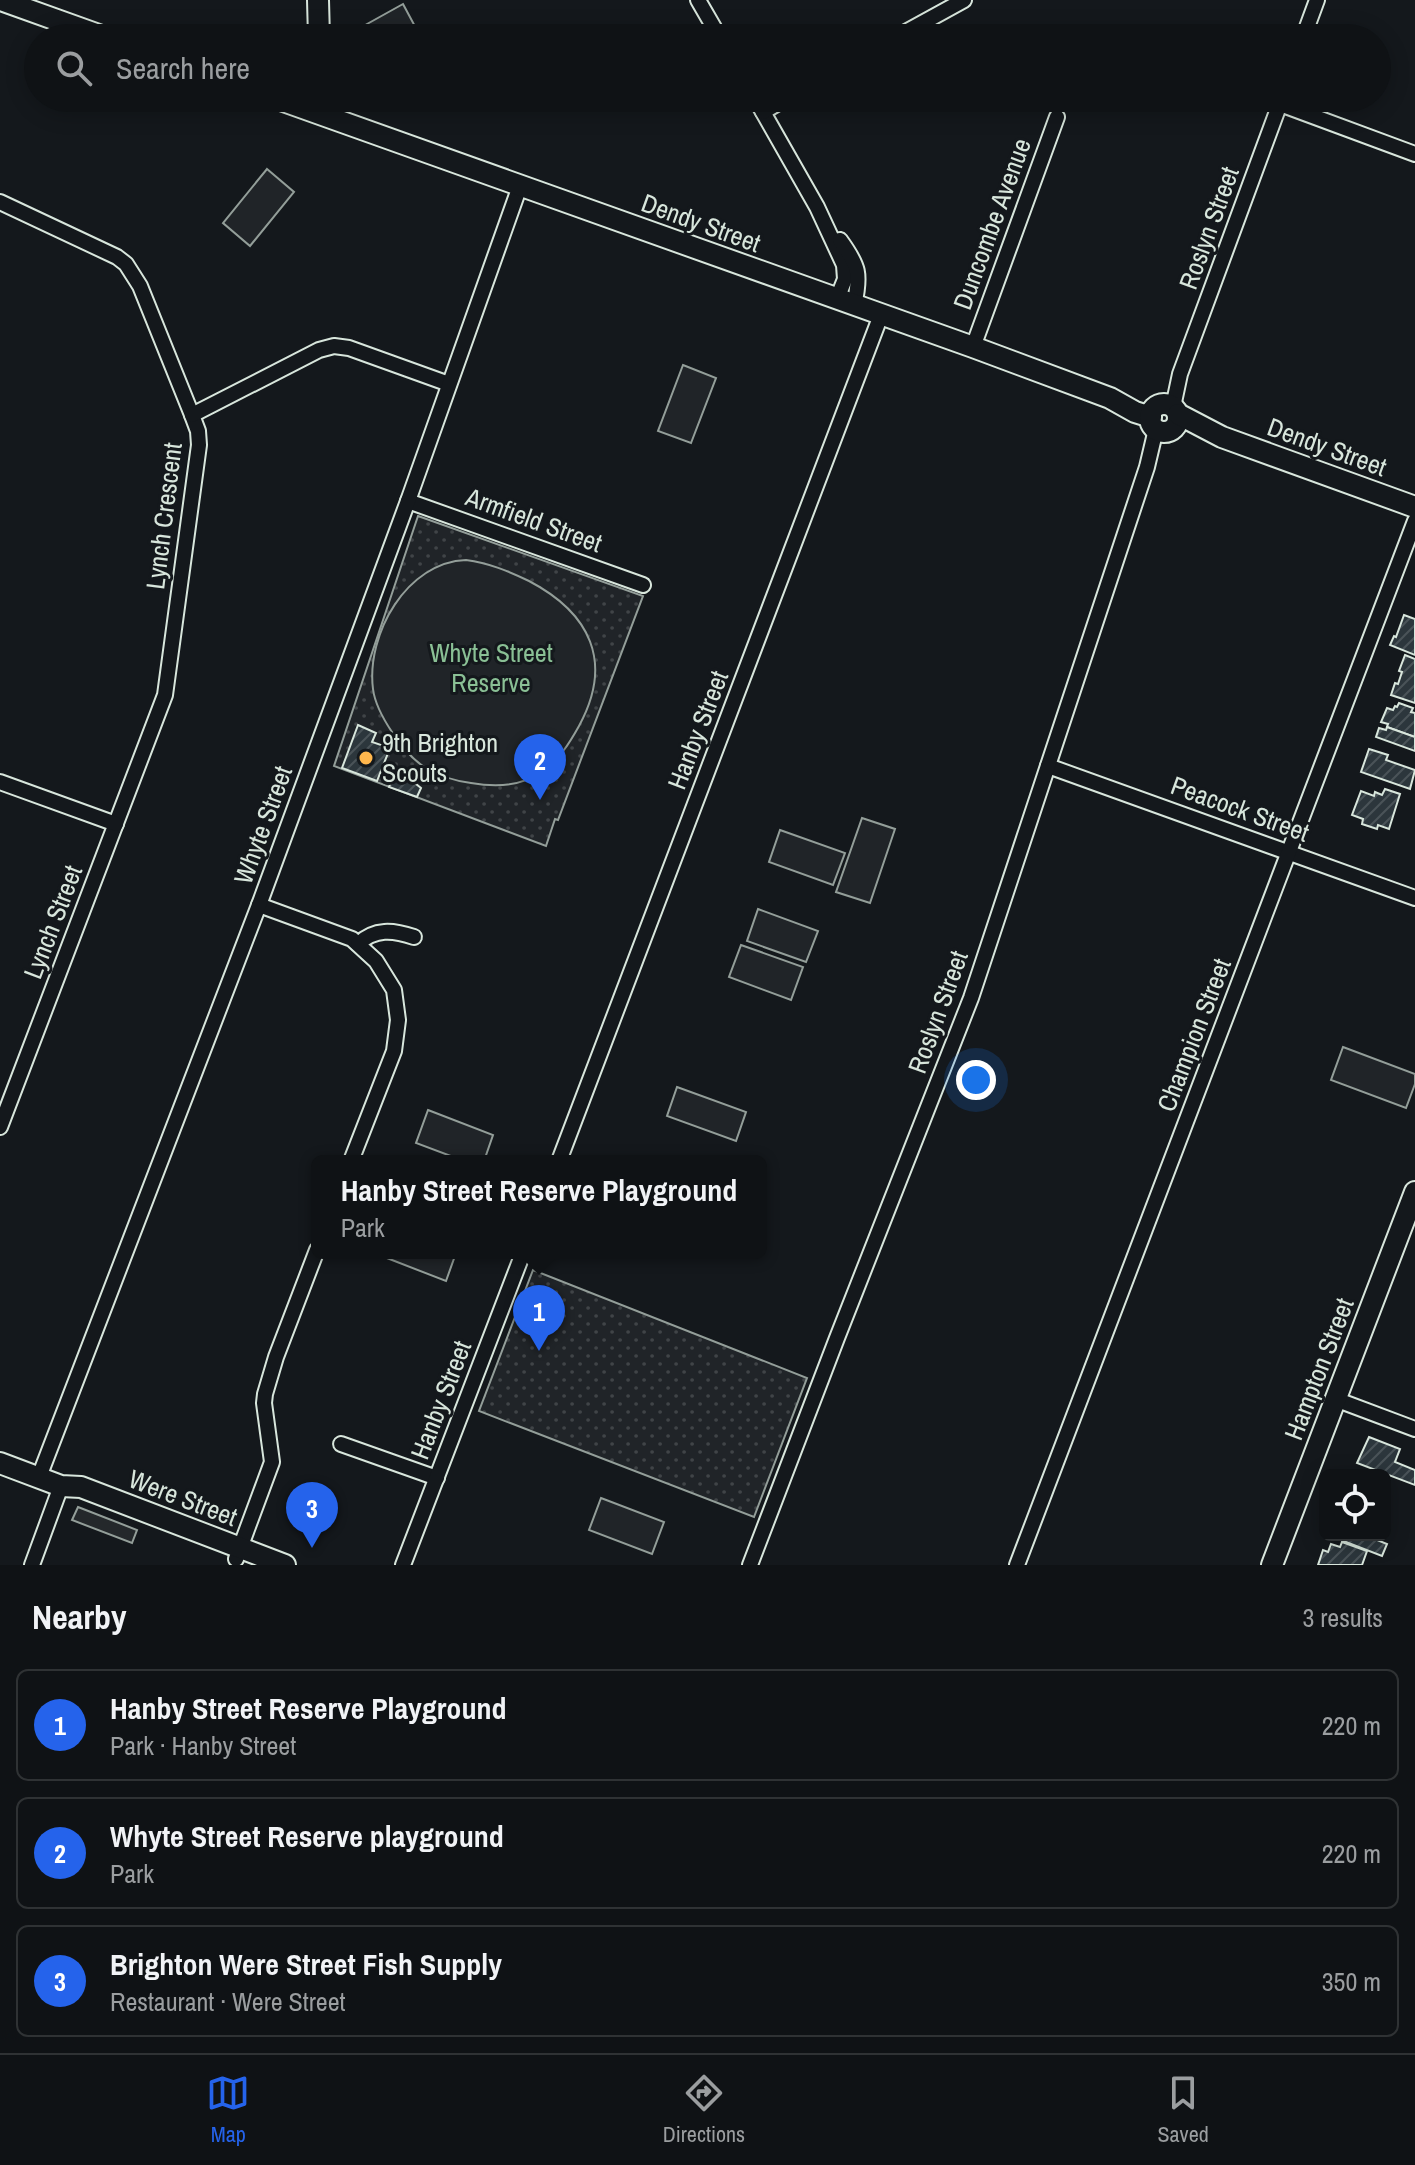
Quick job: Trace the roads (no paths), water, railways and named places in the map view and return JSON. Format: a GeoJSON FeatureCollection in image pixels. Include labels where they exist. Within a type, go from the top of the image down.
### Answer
{"type":"FeatureCollection","features":[{"type":"Feature","properties":{"kind":"street"},"geometry":{"type":"LineString","coordinates":[[1,0],[68,24]]}},
{"type":"Feature","properties":{"kind":"street"},"geometry":{"type":"LineString","coordinates":[[318,0],[319,24]]}},
{"type":"Feature","properties":{"kind":"street"},"geometry":{"type":"LineString","coordinates":[[698,0],[712,24]]}},
{"type":"Feature","properties":{"kind":"street"},"geometry":{"type":"LineString","coordinates":[[920,24],[964,0]]}},
{"type":"Feature","properties":{"kind":"street"},"geometry":{"type":"LineString","coordinates":[[1308,24],[1317,0]]}},
{"type":"Feature","properties":{"kind":"street","name":"Dendy Street"},"geometry":{"type":"LineString","coordinates":[[333,112],[520,186],[1415,507]]}},
{"type":"Feature","properties":{"kind":"street"},"geometry":{"type":"LineString","coordinates":[[763,112],[817,207],[857,266],[859,284],[845,302]]}},
{"type":"Feature","properties":{"kind":"street","name":"Roslyn Street"},"geometry":{"type":"LineString","coordinates":[[750,1565],[971,998],[1147,467],[1277,112]]}},
{"type":"Feature","properties":{"kind":"street"},"geometry":{"type":"LineString","coordinates":[[1309,112],[1415,154]]}},
{"type":"Feature","properties":{"kind":"street","name":"Duncombe Avenue"},"geometry":{"type":"LineString","coordinates":[[973,347],[1057,117]]}},
{"type":"Feature","properties":{"kind":"street","name":"Whyte Street"},"geometry":{"type":"LineString","coordinates":[[39,1477],[259,905],[520,186]]}},
{"type":"Feature","properties":{"kind":"street","name":"Lynch Crescent"},"geometry":{"type":"LineString","coordinates":[[0,202],[126,264],[140,286],[198,431],[198,462],[165,695],[116,824]]}},
{"type":"Feature","properties":{"kind":"street","name":"Hanby Street"},"geometry":{"type":"LineString","coordinates":[[561,1155],[881,315]]}},
{"type":"Feature","properties":{"kind":"street"},"geometry":{"type":"LineString","coordinates":[[192,415],[319,350],[334,346],[349,348],[449,384]]}},
{"type":"Feature","properties":{"kind":"street","name":"Armfield Street"},"geometry":{"type":"LineString","coordinates":[[408,501],[643,585]]}},
{"type":"Feature","properties":{"kind":"street","name":"Champion Street"},"geometry":{"type":"LineString","coordinates":[[1017,1565],[1415,521]]}},
{"type":"Feature","properties":{"kind":"street","name":"Peacock Street"},"geometry":{"type":"LineString","coordinates":[[1048,766],[1415,898]]}},
{"type":"Feature","properties":{"kind":"street"},"geometry":{"type":"LineString","coordinates":[[0,782],[116,824]]}},
{"type":"Feature","properties":{"kind":"street","name":"Lynch Street"},"geometry":{"type":"LineString","coordinates":[[0,1127],[116,824]]}},
{"type":"Feature","properties":{"kind":"street"},"geometry":{"type":"LineString","coordinates":[[259,905],[340,934],[358,944],[376,961],[394,990],[398,1020],[394,1051],[353,1155]]}},
{"type":"Feature","properties":{"kind":"street"},"geometry":{"type":"LineString","coordinates":[[358,944],[387,930],[414,937]]}},
{"type":"Feature","properties":{"kind":"street","name":"Hampton Street"},"geometry":{"type":"LineString","coordinates":[[1272,1565],[1415,1192]]}},
{"type":"Feature","properties":{"kind":"street"},"geometry":{"type":"LineString","coordinates":[[243,1557],[272,1462],[265,1394],[314,1259]]}},
{"type":"Feature","properties":{"kind":"street","name":"Hanby Street"},"geometry":{"type":"LineString","coordinates":[[403,1565],[521,1259]]}},
{"type":"Feature","properties":{"kind":"street"},"geometry":{"type":"LineString","coordinates":[[1335,1399],[1415,1429]]}},
{"type":"Feature","properties":{"kind":"street"},"geometry":{"type":"LineString","coordinates":[[341,1444],[437,1478]]}},
{"type":"Feature","properties":{"kind":"street","name":"Were Street"},"geometry":{"type":"LineString","coordinates":[[0,1463],[61,1486],[77,1499],[243,1557],[285,1565]]}},
{"type":"Feature","properties":{"kind":"street"},"geometry":{"type":"LineString","coordinates":[[32,1565],[61,1486]]}},
{"type":"Feature","properties":{"kind":"place","name":"9th Brighton Scouts"},"geometry":{"type":"Point","coordinates":[366,758]}},
{"type":"Feature","properties":{"kind":"place","name":"Whyte Street Reserve playground"},"geometry":{"type":"Point","coordinates":[540,800]}},
{"type":"Feature","properties":{"kind":"place","name":"Hanby Street Reserve Playground"},"geometry":{"type":"Point","coordinates":[539,1351]}},
{"type":"Feature","properties":{"kind":"place","name":"Brighton Were Street Fish Supply"},"geometry":{"type":"Point","coordinates":[312,1548]}},
{"type":"Feature","properties":{"kind":"park label","name":"Whyte Street Reserve"},"geometry":{"type":"Point","coordinates":[491,668]}}]}
